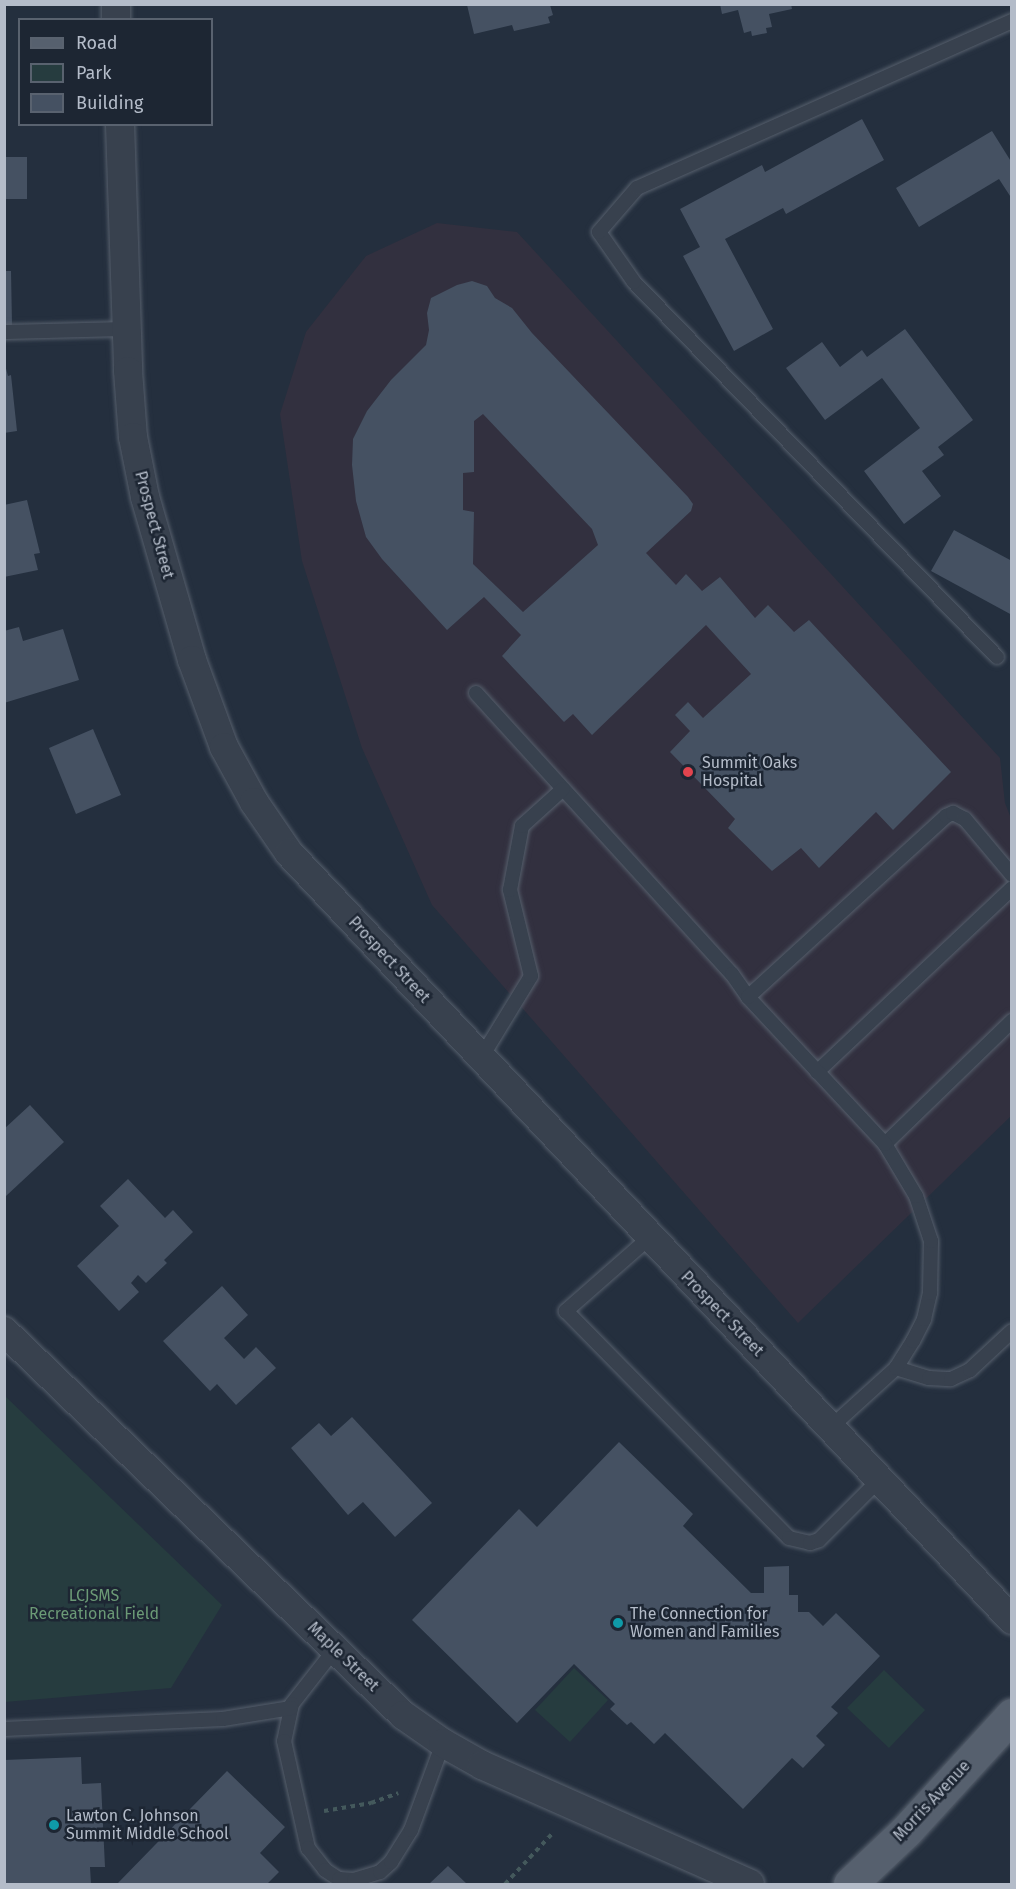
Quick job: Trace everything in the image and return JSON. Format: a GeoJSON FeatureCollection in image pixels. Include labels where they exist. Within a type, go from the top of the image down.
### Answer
{"type":"FeatureCollection","features":[{"type":"Feature","properties":{"kind":"main road","name":"Morris Avenue"},"geometry":{"type":"LineString","coordinates":[[850,1884],[906,1831],[1011,1715]]}},
{"type":"Feature","properties":{"kind":"street","name":"Prospect Street"},"geometry":{"type":"LineString","coordinates":[[120,126],[133,437],[145,497],[192,660],[224,747],[254,802],[289,853],[1011,1620]]}},
{"type":"Feature","properties":{"kind":"street","name":"Maple Street"},"geometry":{"type":"LineString","coordinates":[[4,1331],[403,1715],[443,1743],[482,1764],[750,1884]]}},
{"type":"Feature","properties":{"kind":"lane"},"geometry":{"type":"LineString","coordinates":[[997,657],[634,282],[599,232],[637,188],[1011,21]]}},
{"type":"Feature","properties":{"kind":"lane"},"geometry":{"type":"LineString","coordinates":[[4,332],[127,329]]}},
{"type":"Feature","properties":{"kind":"lane"},"geometry":{"type":"LineString","coordinates":[[476,693],[732,974],[747,997],[885,1144],[916,1196],[926,1218],[933,1264],[924,1319],[896,1368],[831,1427]]}},
{"type":"Feature","properties":{"kind":"lane"},"geometry":{"type":"LineString","coordinates":[[481,1058],[531,976],[510,890],[522,826],[563,789]]}},
{"type":"Feature","properties":{"kind":"lane"},"geometry":{"type":"LineString","coordinates":[[747,997],[946,816],[953,813],[965,819],[1011,875]]}},
{"type":"Feature","properties":{"kind":"lane"},"geometry":{"type":"LineString","coordinates":[[817,1072],[1011,888]]}},
{"type":"Feature","properties":{"kind":"lane"},"geometry":{"type":"LineString","coordinates":[[885,1144],[1011,1021]]}},
{"type":"Feature","properties":{"kind":"lane"},"geometry":{"type":"LineString","coordinates":[[649,1238],[566,1311],[789,1538],[810,1544],[819,1540],[880,1479]]}},
{"type":"Feature","properties":{"kind":"lane"},"geometry":{"type":"LineString","coordinates":[[896,1368],[929,1378],[951,1379],[970,1370],[1011,1331]]}},
{"type":"Feature","properties":{"kind":"lane"},"geometry":{"type":"LineString","coordinates":[[335,1649],[291,1708],[284,1741],[308,1848],[325,1870],[339,1879],[367,1878],[380,1872],[401,1849],[430,1781],[443,1743]]}},
{"type":"Feature","properties":{"kind":"lane"},"geometry":{"type":"LineString","coordinates":[[4,1729],[223,1719],[291,1708]]}},
{"type":"Feature","properties":{"kind":"path"},"geometry":{"type":"LineString","coordinates":[[301,1815],[371,1803],[430,1781]]}},
{"type":"Feature","properties":{"kind":"path"},"geometry":{"type":"LineString","coordinates":[[505,1884],[552,1834]]}},
{"type":"Feature","properties":{"kind":"shaded area","name":"Summit Oaks Hospital"},"geometry":{"type":"Polygon","coordinates":[[[437,223],[517,232],[1000,758],[1005,803],[1012,821],[1011,1116],[798,1323],[432,905],[362,748],[302,561],[280,414],[306,332],[366,256],[437,223]]]}},
{"type":"Feature","properties":{"kind":"green space","name":"LCJSMS Recreational Field"},"geometry":{"type":"Polygon","coordinates":[[[5,1396],[222,1605],[171,1688],[5,1702],[5,1396]]]}},
{"type":"Feature","properties":{"kind":"green space"},"geometry":{"type":"Polygon","coordinates":[[[574,1668],[608,1700],[570,1742],[535,1710],[574,1668]]]}},
{"type":"Feature","properties":{"kind":"green space"},"geometry":{"type":"Polygon","coordinates":[[[884,1670],[925,1710],[889,1748],[847,1708],[884,1670]]]}},
{"type":"Feature","properties":{"kind":"building"},"geometry":{"type":"Polygon","coordinates":[[[720,4],[791,4],[792,9],[769,14],[772,27],[766,28],[767,33],[752,36],[751,31],[744,33],[738,10],[722,14],[720,4]]]}},
{"type":"Feature","properties":{"kind":"building"},"geometry":{"type":"Polygon","coordinates":[[[467,5],[550,5],[553,15],[548,17],[550,23],[514,31],[512,25],[474,34],[467,5]]]}},
{"type":"Feature","properties":{"kind":"building"},"geometry":{"type":"Polygon","coordinates":[[[862,119],[884,160],[786,214],[783,208],[725,239],[773,329],[734,351],[683,256],[700,247],[680,209],[762,165],[765,172],[862,119]]]}},
{"type":"Feature","properties":{"kind":"building"},"geometry":{"type":"Polygon","coordinates":[[[992,131],[1012,163],[1012,199],[999,179],[919,227],[896,188],[992,131]]]}},
{"type":"Feature","properties":{"kind":"building"},"geometry":{"type":"Polygon","coordinates":[[[4,157],[27,157],[27,199],[4,199],[4,157]]]}},
{"type":"Feature","properties":{"kind":"building"},"geometry":{"type":"Polygon","coordinates":[[[4,271],[11,271],[12,325],[4,325],[4,271]]]}},
{"type":"Feature","properties":{"kind":"building"},"geometry":{"type":"Polygon","coordinates":[[[472,281],[487,286],[495,298],[512,308],[532,333],[688,497],[693,504],[691,511],[646,553],[676,585],[686,574],[702,591],[720,577],[755,618],[768,605],[794,632],[809,620],[951,772],[893,830],[876,812],[819,868],[801,848],[772,871],[728,828],[735,819],[670,752],[690,731],[675,715],[688,702],[703,718],[751,674],[706,625],[592,735],[573,714],[564,722],[502,656],[521,635],[484,597],[447,630],[382,559],[366,537],[356,501],[352,465],[353,439],[367,411],[391,380],[426,345],[429,330],[427,313],[431,298],[457,285],[472,281]],[[483,414],[474,421],[474,472],[463,473],[463,510],[474,512],[473,564],[523,612],[598,545],[592,529],[483,414]]]}},
{"type":"Feature","properties":{"kind":"building"},"geometry":{"type":"Polygon","coordinates":[[[905,329],[973,420],[938,447],[944,455],[922,471],[941,496],[904,524],[864,471],[920,428],[882,378],[825,420],[786,368],[822,342],[840,367],[862,350],[867,357],[905,329]]]}},
{"type":"Feature","properties":{"kind":"building"},"geometry":{"type":"Polygon","coordinates":[[[4,361],[8,376],[11,375],[17,431],[4,433],[4,361]]]}},
{"type":"Feature","properties":{"kind":"building"},"geometry":{"type":"Polygon","coordinates":[[[27,500],[40,553],[34,554],[38,570],[4,577],[4,505],[27,500]]]}},
{"type":"Feature","properties":{"kind":"building"},"geometry":{"type":"Polygon","coordinates":[[[954,530],[1012,561],[1012,615],[931,571],[954,530]]]}},
{"type":"Feature","properties":{"kind":"building"},"geometry":{"type":"Polygon","coordinates":[[[19,627],[23,641],[63,629],[79,680],[4,703],[4,631],[19,627]]]}},
{"type":"Feature","properties":{"kind":"building"},"geometry":{"type":"Polygon","coordinates":[[[93,729],[121,795],[76,814],[49,748],[93,729]]]}},
{"type":"Feature","properties":{"kind":"building"},"geometry":{"type":"Polygon","coordinates":[[[30,1105],[64,1142],[6,1196],[4,1129],[30,1105]]]}},
{"type":"Feature","properties":{"kind":"building"},"geometry":{"type":"Polygon","coordinates":[[[128,1179],[165,1218],[173,1210],[193,1232],[164,1260],[167,1263],[146,1283],[138,1275],[131,1283],[139,1292],[119,1311],[77,1266],[119,1226],[100,1206],[128,1179]]]}},
{"type":"Feature","properties":{"kind":"building"},"geometry":{"type":"Polygon","coordinates":[[[222,1286],[248,1315],[224,1338],[244,1359],[256,1347],[276,1368],[236,1405],[217,1384],[210,1391],[163,1341],[222,1286]]]}},
{"type":"Feature","properties":{"kind":"building"},"geometry":{"type":"Polygon","coordinates":[[[352,1417],[432,1503],[395,1537],[363,1502],[348,1515],[291,1448],[319,1423],[331,1436],[352,1417]]]}},
{"type":"Feature","properties":{"kind":"building","name":"The Connection for Women and Families"},"geometry":{"type":"Polygon","coordinates":[[[619,1442],[693,1514],[683,1526],[751,1593],[764,1593],[764,1567],[789,1566],[789,1595],[798,1595],[798,1612],[809,1612],[823,1626],[836,1613],[880,1656],[831,1707],[838,1713],[816,1736],[825,1745],[803,1768],[792,1758],[743,1809],[665,1733],[654,1744],[631,1722],[627,1725],[610,1709],[615,1704],[574,1664],[517,1723],[412,1620],[519,1509],[537,1527],[619,1442]]]}},
{"type":"Feature","properties":{"kind":"building","name":"Lawton C. Johnson Summit Middle School"},"geometry":{"type":"Polygon","coordinates":[[[81,1757],[82,1784],[101,1783],[105,1867],[90,1867],[91,1884],[4,1884],[4,1760],[81,1757]]]}},
{"type":"Feature","properties":{"kind":"building","name":"Lawton C. Johnson Summit Middle School"},"geometry":{"type":"Polygon","coordinates":[[[227,1771],[285,1827],[260,1853],[279,1872],[267,1884],[117,1884],[227,1771]]]}},
{"type":"Feature","properties":{"kind":"building"},"geometry":{"type":"Polygon","coordinates":[[[448,1866],[467,1884],[429,1884],[448,1866]]]}},
{"type":"Feature","properties":{"kind":"place","name":"Summit Oaks Hospital"},"geometry":{"type":"Point","coordinates":[688,772]}},
{"type":"Feature","properties":{"kind":"place","name":"The Connection for Women and Families"},"geometry":{"type":"Point","coordinates":[618,1623]}},
{"type":"Feature","properties":{"kind":"place","name":"Lawton C. Johnson Summit Middle School"},"geometry":{"type":"Point","coordinates":[54,1825]}}]}
